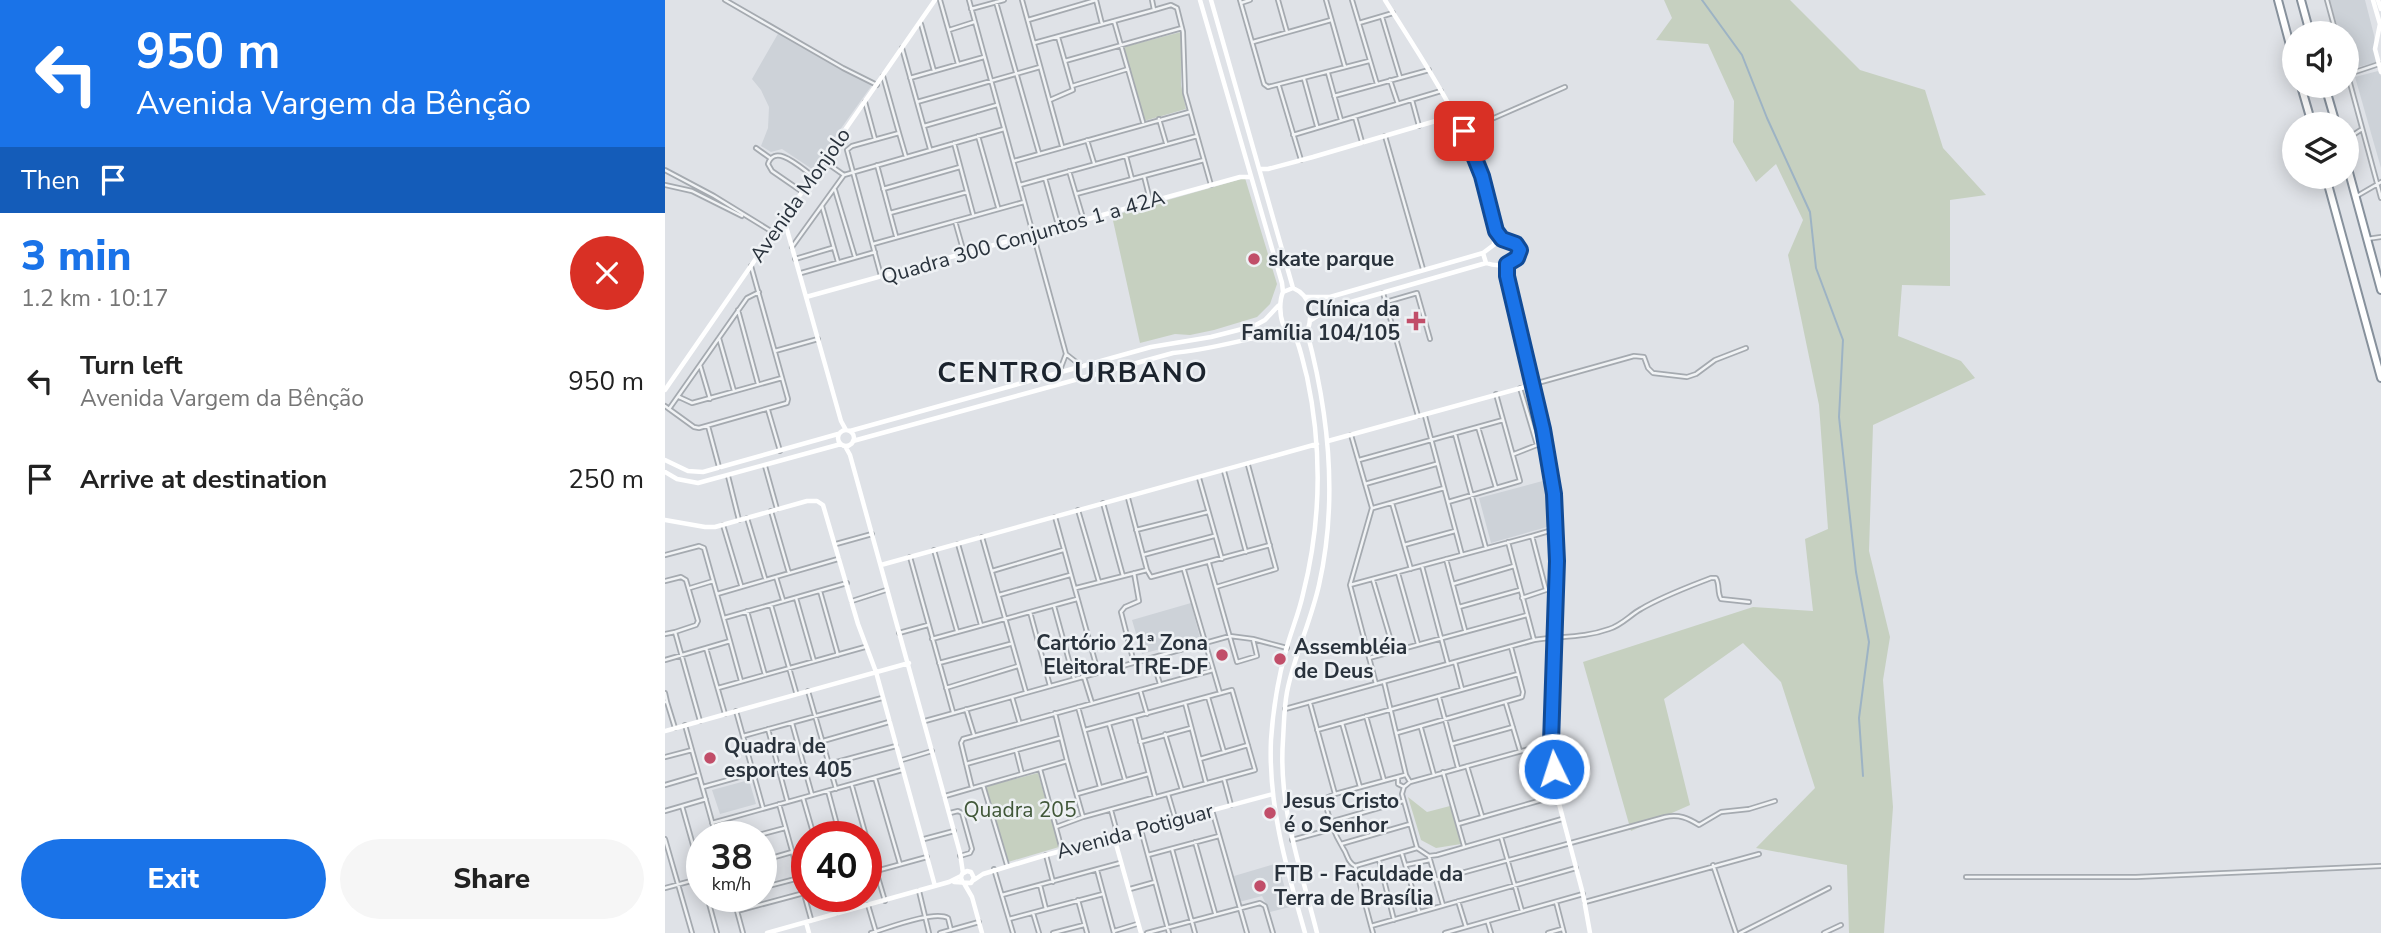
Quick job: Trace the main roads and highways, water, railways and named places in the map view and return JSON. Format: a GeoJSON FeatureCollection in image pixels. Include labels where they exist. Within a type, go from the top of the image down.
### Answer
{"type":"FeatureCollection","features":[{"type":"Feature","properties":{"kind":"highway"},"geometry":{"type":"LineString","coordinates":[[2278,0],[2284,21]]}},
{"type":"Feature","properties":{"kind":"highway"},"geometry":{"type":"LineString","coordinates":[[2301,0],[2307,21]]}},
{"type":"Feature","properties":{"kind":"highway"},"geometry":{"type":"LineString","coordinates":[[2329,189],[2381,378]]}},
{"type":"Feature","properties":{"kind":"highway"},"geometry":{"type":"LineString","coordinates":[[2354,189],[2381,290]]}},
{"type":"Feature","properties":{"kind":"waterway"},"geometry":{"type":"LineString","coordinates":[[1702,0],[1742,55],[1810,212],[1816,268],[1843,340],[1839,417],[1856,572],[1869,642],[1859,718],[1863,776]]}},
{"type":"Feature","properties":{"kind":"place","name":"skate parque"},"geometry":{"type":"Point","coordinates":[1254,259]}},
{"type":"Feature","properties":{"kind":"place","name":"Clínica da Família 104/105"},"geometry":{"type":"Point","coordinates":[1416,321]}},
{"type":"Feature","properties":{"kind":"place","name":"Cartório 21ª Zona Eleitoral TRE-DF"},"geometry":{"type":"Point","coordinates":[1222,655]}},
{"type":"Feature","properties":{"kind":"place","name":"Assembléia de Deus"},"geometry":{"type":"Point","coordinates":[1280,659]}},
{"type":"Feature","properties":{"kind":"place","name":"Quadra de esportes 405"},"geometry":{"type":"Point","coordinates":[710,758]}},
{"type":"Feature","properties":{"kind":"place","name":"Jesus Cristo é o Senhor"},"geometry":{"type":"Point","coordinates":[1270,813]}},
{"type":"Feature","properties":{"kind":"place","name":"FTB - Faculdade da Terra de Brasília"},"geometry":{"type":"Point","coordinates":[1260,886]}},
{"type":"Feature","properties":{"kind":"district","name":"CENTRO URBANO"},"geometry":{"type":"Point","coordinates":[1073,373]}},
{"type":"Feature","properties":{"kind":"park label","name":"Quadra 205"},"geometry":{"type":"Point","coordinates":[1020,810]}}]}
